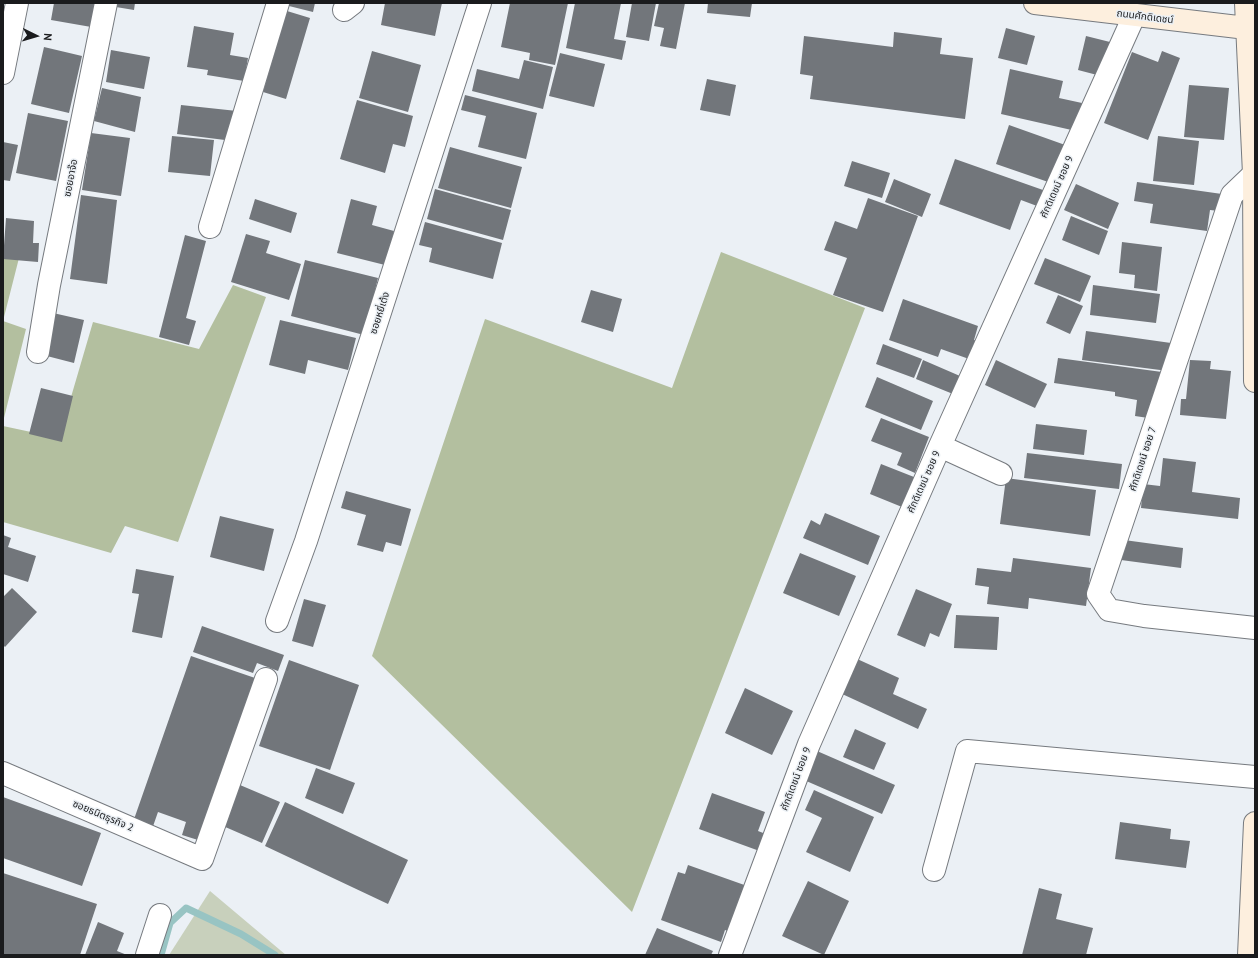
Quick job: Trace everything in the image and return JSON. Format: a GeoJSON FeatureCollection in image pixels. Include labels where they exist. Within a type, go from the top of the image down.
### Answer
{"type":"FeatureCollection","features":[{"type":"Feature","properties":{"kind":"main road","name":"ถนนศักดิเดชน์"},"geometry":{"type":"LineString","coordinates":[[1035,3],[1251,29]]}},
{"type":"Feature","properties":{"kind":"main road"},"geometry":{"type":"LineString","coordinates":[[1246,3],[1251,29],[1254,174],[1255,381]]}},
{"type":"Feature","properties":{"kind":"main road"},"geometry":{"type":"LineString","coordinates":[[1249,955],[1255,823]]}},
{"type":"Feature","properties":{"kind":"street"},"geometry":{"type":"LineString","coordinates":[[3,74],[17,3]]}},
{"type":"Feature","properties":{"kind":"street","name":"ซอยอาจ๊อ"},"geometry":{"type":"LineString","coordinates":[[38,352],[106,3]]}},
{"type":"Feature","properties":{"kind":"street"},"geometry":{"type":"LineString","coordinates":[[210,227],[278,3]]}},
{"type":"Feature","properties":{"kind":"street","name":"ซอยหยี่เต้ง"},"geometry":{"type":"LineString","coordinates":[[277,621],[306,541],[480,3]]}},
{"type":"Feature","properties":{"kind":"street","name":"ศักดิเดชน์ ซอย 9"},"geometry":{"type":"LineString","coordinates":[[730,955],[809,744],[940,446],[1134,16]]}},
{"type":"Feature","properties":{"kind":"street","name":"ศักดิเดชน์ ซอย 7"},"geometry":{"type":"LineString","coordinates":[[1254,174],[1232,195],[1098,594],[1109,610],[1144,616],[1255,628]]}},
{"type":"Feature","properties":{"kind":"street"},"geometry":{"type":"LineString","coordinates":[[940,446],[1001,474]]}},
{"type":"Feature","properties":{"kind":"street","name":"ซอยธนิตธุรกิจ 2"},"geometry":{"type":"LineString","coordinates":[[3,773],[202,859],[266,679]]}},
{"type":"Feature","properties":{"kind":"street"},"geometry":{"type":"LineString","coordinates":[[934,870],[967,751],[1255,777]]}},
{"type":"Feature","properties":{"kind":"street"},"geometry":{"type":"LineString","coordinates":[[147,955],[160,915]]}},
{"type":"Feature","properties":{"kind":"green space"},"geometry":{"type":"Polygon","coordinates":[[[721,252],[865,308],[632,912],[372,656],[485,319],[672,388],[721,252]]]}},
{"type":"Feature","properties":{"kind":"green space"},"geometry":{"type":"Polygon","coordinates":[[[3,253],[19,258],[3,321],[3,253]]]}},
{"type":"Feature","properties":{"kind":"green space"},"geometry":{"type":"Polygon","coordinates":[[[233,285],[266,297],[178,542],[125,526],[111,553],[3,522],[3,426],[59,438],[93,322],[199,349],[233,285]]]}},
{"type":"Feature","properties":{"kind":"green space"},"geometry":{"type":"Polygon","coordinates":[[[3,321],[26,329],[3,422],[3,321]]]}},
{"type":"Feature","properties":{"kind":"green space"},"geometry":{"type":"Polygon","coordinates":[[[210,891],[286,955],[169,955],[210,891]]]}},
{"type":"Feature","properties":{"kind":"building"},"geometry":{"type":"Polygon","coordinates":[[[54,3],[102,3],[97,28],[51,20],[54,3]]]}},
{"type":"Feature","properties":{"kind":"building"},"geometry":{"type":"Polygon","coordinates":[[[117,3],[135,3],[134,10],[116,7],[117,3]]]}},
{"type":"Feature","properties":{"kind":"building"},"geometry":{"type":"Polygon","coordinates":[[[289,3],[315,3],[313,12],[289,6],[289,3]]]}},
{"type":"Feature","properties":{"kind":"building"},"geometry":{"type":"Polygon","coordinates":[[[385,3],[442,3],[435,36],[381,25],[385,3]]]}},
{"type":"Feature","properties":{"kind":"building"},"geometry":{"type":"Polygon","coordinates":[[[510,3],[568,3],[555,65],[529,60],[530,53],[501,47],[510,3]]]}},
{"type":"Feature","properties":{"kind":"building"},"geometry":{"type":"Polygon","coordinates":[[[575,3],[621,3],[614,39],[626,41],[622,60],[566,48],[575,3]]]}},
{"type":"Feature","properties":{"kind":"building"},"geometry":{"type":"Polygon","coordinates":[[[632,3],[656,3],[649,41],[626,37],[632,3]]]}},
{"type":"Feature","properties":{"kind":"building"},"geometry":{"type":"Polygon","coordinates":[[[659,3],[685,3],[676,49],[660,46],[664,28],[654,26],[659,3]]]}},
{"type":"Feature","properties":{"kind":"building"},"geometry":{"type":"Polygon","coordinates":[[[708,3],[752,3],[750,17],[707,13],[708,3]]]}},
{"type":"Feature","properties":{"kind":"building"},"geometry":{"type":"Polygon","coordinates":[[[287,11],[310,18],[286,99],[263,92],[287,11]]]}},
{"type":"Feature","properties":{"kind":"building"},"geometry":{"type":"Polygon","coordinates":[[[194,26],[234,33],[230,55],[248,58],[244,81],[207,75],[208,70],[187,67],[194,26]]]}},
{"type":"Feature","properties":{"kind":"building"},"geometry":{"type":"Polygon","coordinates":[[[1006,28],[1035,36],[1027,65],[998,58],[1006,28]]]}},
{"type":"Feature","properties":{"kind":"building"},"geometry":{"type":"Polygon","coordinates":[[[894,32],[942,38],[940,54],[973,58],[965,119],[810,99],[813,76],[800,74],[804,36],[893,47],[894,32]]]}},
{"type":"Feature","properties":{"kind":"building"},"geometry":{"type":"Polygon","coordinates":[[[1086,36],[1110,42],[1101,76],[1078,70],[1086,36]]]}},
{"type":"Feature","properties":{"kind":"building"},"geometry":{"type":"Polygon","coordinates":[[[44,47],[82,56],[69,113],[31,104],[44,47]]]}},
{"type":"Feature","properties":{"kind":"building"},"geometry":{"type":"Polygon","coordinates":[[[111,50],[150,57],[144,89],[106,82],[111,50]]]}},
{"type":"Feature","properties":{"kind":"building"},"geometry":{"type":"Polygon","coordinates":[[[372,51],[421,65],[408,112],[359,98],[372,51]]]}},
{"type":"Feature","properties":{"kind":"building"},"geometry":{"type":"Polygon","coordinates":[[[1162,51],[1180,58],[1148,140],[1104,123],[1132,52],[1158,62],[1162,51]]]}},
{"type":"Feature","properties":{"kind":"building"},"geometry":{"type":"Polygon","coordinates":[[[560,53],[605,64],[594,107],[549,96],[560,53]]]}},
{"type":"Feature","properties":{"kind":"building"},"geometry":{"type":"Polygon","coordinates":[[[524,60],[553,67],[543,109],[472,91],[477,69],[519,79],[524,60]]]}},
{"type":"Feature","properties":{"kind":"building"},"geometry":{"type":"Polygon","coordinates":[[[1010,69],[1063,81],[1059,98],[1082,103],[1076,131],[1001,114],[1010,69]]]}},
{"type":"Feature","properties":{"kind":"building"},"geometry":{"type":"Polygon","coordinates":[[[707,79],[736,85],[730,116],[700,110],[707,79]]]}},
{"type":"Feature","properties":{"kind":"building"},"geometry":{"type":"Polygon","coordinates":[[[1189,85],[1229,88],[1224,140],[1184,137],[1189,85]]]}},
{"type":"Feature","properties":{"kind":"building"},"geometry":{"type":"Polygon","coordinates":[[[102,88],[141,97],[135,132],[94,121],[102,88]]]}},
{"type":"Feature","properties":{"kind":"building"},"geometry":{"type":"Polygon","coordinates":[[[465,95],[537,113],[526,159],[478,147],[486,116],[461,110],[465,95]]]}},
{"type":"Feature","properties":{"kind":"building"},"geometry":{"type":"Polygon","coordinates":[[[357,100],[413,116],[405,147],[393,144],[385,173],[340,159],[357,100]]]}},
{"type":"Feature","properties":{"kind":"building"},"geometry":{"type":"Polygon","coordinates":[[[181,105],[237,111],[233,141],[177,134],[181,105]]]}},
{"type":"Feature","properties":{"kind":"building"},"geometry":{"type":"Polygon","coordinates":[[[28,113],[68,121],[56,181],[16,173],[28,113]]]}},
{"type":"Feature","properties":{"kind":"building"},"geometry":{"type":"Polygon","coordinates":[[[1009,125],[1068,146],[1054,184],[996,164],[1009,125]]]}},
{"type":"Feature","properties":{"kind":"building"},"geometry":{"type":"Polygon","coordinates":[[[91,133],[130,138],[121,196],[82,190],[91,133]]]}},
{"type":"Feature","properties":{"kind":"building"},"geometry":{"type":"Polygon","coordinates":[[[172,136],[214,140],[210,176],[168,172],[172,136]]]}},
{"type":"Feature","properties":{"kind":"building"},"geometry":{"type":"Polygon","coordinates":[[[1158,136],[1199,141],[1194,185],[1153,181],[1158,136]]]}},
{"type":"Feature","properties":{"kind":"building"},"geometry":{"type":"Polygon","coordinates":[[[3,142],[18,145],[10,181],[3,180],[3,142]]]}},
{"type":"Feature","properties":{"kind":"building"},"geometry":{"type":"Polygon","coordinates":[[[450,147],[522,167],[511,208],[438,188],[450,147]]]}},
{"type":"Feature","properties":{"kind":"building"},"geometry":{"type":"Polygon","coordinates":[[[955,159],[1043,190],[1037,206],[1021,200],[1010,230],[939,204],[955,159]]]}},
{"type":"Feature","properties":{"kind":"building"},"geometry":{"type":"Polygon","coordinates":[[[852,161],[890,173],[882,198],[844,186],[852,161]]]}},
{"type":"Feature","properties":{"kind":"building"},"geometry":{"type":"Polygon","coordinates":[[[894,179],[931,194],[922,217],[885,202],[894,179]]]}},
{"type":"Feature","properties":{"kind":"building"},"geometry":{"type":"Polygon","coordinates":[[[1137,182],[1222,194],[1219,211],[1210,210],[1207,231],[1150,223],[1153,204],[1134,201],[1137,182]]]}},
{"type":"Feature","properties":{"kind":"building"},"geometry":{"type":"Polygon","coordinates":[[[1076,184],[1119,203],[1108,229],[1064,210],[1076,184]]]}},
{"type":"Feature","properties":{"kind":"building"},"geometry":{"type":"Polygon","coordinates":[[[435,189],[511,210],[503,240],[427,219],[435,189]]]}},
{"type":"Feature","properties":{"kind":"building"},"geometry":{"type":"Polygon","coordinates":[[[81,195],[117,200],[107,284],[70,279],[81,195]]]}},
{"type":"Feature","properties":{"kind":"building"},"geometry":{"type":"Polygon","coordinates":[[[868,198],[918,216],[883,312],[833,295],[847,258],[824,250],[835,221],[857,229],[868,198]]]}},
{"type":"Feature","properties":{"kind":"building"},"geometry":{"type":"Polygon","coordinates":[[[255,199],[297,213],[291,233],[249,219],[255,199]]]}},
{"type":"Feature","properties":{"kind":"building"},"geometry":{"type":"Polygon","coordinates":[[[351,199],[377,206],[372,225],[394,231],[385,265],[337,253],[351,199]]]}},
{"type":"Feature","properties":{"kind":"building"},"geometry":{"type":"Polygon","coordinates":[[[1071,216],[1108,231],[1099,255],[1062,240],[1071,216]]]}},
{"type":"Feature","properties":{"kind":"building"},"geometry":{"type":"Polygon","coordinates":[[[6,218],[34,221],[33,243],[39,243],[38,262],[3,259],[6,218]]]}},
{"type":"Feature","properties":{"kind":"building"},"geometry":{"type":"Polygon","coordinates":[[[425,222],[502,243],[493,279],[429,262],[432,248],[419,245],[425,222]]]}},
{"type":"Feature","properties":{"kind":"building"},"geometry":{"type":"Polygon","coordinates":[[[246,234],[270,241],[266,253],[301,264],[289,300],[231,282],[246,234]]]}},
{"type":"Feature","properties":{"kind":"building"},"geometry":{"type":"Polygon","coordinates":[[[185,235],[206,241],[186,318],[196,321],[189,345],[159,337],[185,235]]]}},
{"type":"Feature","properties":{"kind":"building"},"geometry":{"type":"Polygon","coordinates":[[[1122,242],[1162,247],[1157,291],[1134,288],[1135,275],[1119,273],[1122,242]]]}},
{"type":"Feature","properties":{"kind":"building"},"geometry":{"type":"Polygon","coordinates":[[[1045,258],[1091,276],[1080,302],[1034,284],[1045,258]]]}},
{"type":"Feature","properties":{"kind":"building"},"geometry":{"type":"Polygon","coordinates":[[[305,260],[378,278],[364,335],[291,316],[305,260]]]}},
{"type":"Feature","properties":{"kind":"building"},"geometry":{"type":"Polygon","coordinates":[[[1093,285],[1160,294],[1156,323],[1090,315],[1093,285]]]}},
{"type":"Feature","properties":{"kind":"building"},"geometry":{"type":"Polygon","coordinates":[[[591,290],[622,299],[613,332],[581,322],[591,290]]]}},
{"type":"Feature","properties":{"kind":"building"},"geometry":{"type":"Polygon","coordinates":[[[1058,295],[1083,306],[1070,334],[1046,323],[1058,295]]]}},
{"type":"Feature","properties":{"kind":"building"},"geometry":{"type":"Polygon","coordinates":[[[903,299],[978,326],[969,359],[941,349],[938,357],[889,340],[903,299]]]}},
{"type":"Feature","properties":{"kind":"building"},"geometry":{"type":"Polygon","coordinates":[[[53,313],[84,320],[74,363],[43,355],[53,313]]]}},
{"type":"Feature","properties":{"kind":"building"},"geometry":{"type":"Polygon","coordinates":[[[280,320],[356,338],[348,370],[308,360],[305,374],[269,365],[280,320]]]}},
{"type":"Feature","properties":{"kind":"building"},"geometry":{"type":"Polygon","coordinates":[[[1086,331],[1171,343],[1168,371],[1082,360],[1086,331]]]}},
{"type":"Feature","properties":{"kind":"building"},"geometry":{"type":"Polygon","coordinates":[[[883,344],[922,359],[914,378],[876,364],[883,344]]]}},
{"type":"Feature","properties":{"kind":"building"},"geometry":{"type":"Polygon","coordinates":[[[1058,358],[1162,372],[1155,419],[1135,416],[1137,400],[1115,396],[1115,392],[1054,383],[1058,358]]]}},
{"type":"Feature","properties":{"kind":"building"},"geometry":{"type":"Polygon","coordinates":[[[923,360],[960,376],[953,394],[916,379],[923,360]]]}},
{"type":"Feature","properties":{"kind":"building"},"geometry":{"type":"Polygon","coordinates":[[[996,360],[1047,384],[1035,408],[985,385],[996,360]]]}},
{"type":"Feature","properties":{"kind":"building"},"geometry":{"type":"Polygon","coordinates":[[[1190,360],[1211,361],[1210,369],[1231,371],[1226,419],[1180,415],[1181,399],[1186,399],[1190,360]]]}},
{"type":"Feature","properties":{"kind":"building"},"geometry":{"type":"Polygon","coordinates":[[[877,377],[933,401],[921,430],[865,407],[877,377]]]}},
{"type":"Feature","properties":{"kind":"building"},"geometry":{"type":"Polygon","coordinates":[[[41,388],[73,396],[62,442],[29,434],[41,388]]]}},
{"type":"Feature","properties":{"kind":"building"},"geometry":{"type":"Polygon","coordinates":[[[881,418],[929,437],[915,473],[897,465],[902,453],[871,441],[881,418]]]}},
{"type":"Feature","properties":{"kind":"building"},"geometry":{"type":"Polygon","coordinates":[[[1036,424],[1087,430],[1084,455],[1033,449],[1036,424]]]}},
{"type":"Feature","properties":{"kind":"building"},"geometry":{"type":"Polygon","coordinates":[[[1027,453],[1122,464],[1119,489],[1024,478],[1027,453]]]}},
{"type":"Feature","properties":{"kind":"building"},"geometry":{"type":"Polygon","coordinates":[[[1163,458],[1196,462],[1192,492],[1240,498],[1238,519],[1141,508],[1143,484],[1160,486],[1163,458]]]}},
{"type":"Feature","properties":{"kind":"building"},"geometry":{"type":"Polygon","coordinates":[[[881,464],[914,477],[902,507],[870,494],[881,464]]]}},
{"type":"Feature","properties":{"kind":"building"},"geometry":{"type":"Polygon","coordinates":[[[1006,478],[1096,490],[1090,536],[1000,524],[1006,478]]]}},
{"type":"Feature","properties":{"kind":"building"},"geometry":{"type":"Polygon","coordinates":[[[346,491],[411,509],[401,546],[386,542],[383,552],[357,545],[366,515],[341,508],[346,491]]]}},
{"type":"Feature","properties":{"kind":"building"},"geometry":{"type":"Polygon","coordinates":[[[825,513],[880,536],[868,565],[803,538],[811,520],[820,525],[825,513]]]}},
{"type":"Feature","properties":{"kind":"building"},"geometry":{"type":"Polygon","coordinates":[[[220,516],[274,529],[264,571],[210,557],[220,516]]]}},
{"type":"Feature","properties":{"kind":"building"},"geometry":{"type":"Polygon","coordinates":[[[3,535],[11,538],[8,547],[36,556],[28,582],[3,574],[3,535]]]}},
{"type":"Feature","properties":{"kind":"building"},"geometry":{"type":"Polygon","coordinates":[[[1124,540],[1183,548],[1181,568],[1121,560],[1124,540]]]}},
{"type":"Feature","properties":{"kind":"building"},"geometry":{"type":"Polygon","coordinates":[[[800,553],[856,576],[839,616],[783,593],[800,553]]]}},
{"type":"Feature","properties":{"kind":"building"},"geometry":{"type":"Polygon","coordinates":[[[1013,558],[1091,568],[1086,606],[1029,598],[1028,609],[987,604],[989,587],[975,585],[977,568],[1011,572],[1013,558]]]}},
{"type":"Feature","properties":{"kind":"building"},"geometry":{"type":"Polygon","coordinates":[[[136,569],[174,576],[162,638],[132,632],[139,594],[132,593],[136,569]]]}},
{"type":"Feature","properties":{"kind":"building"},"geometry":{"type":"Polygon","coordinates":[[[12,588],[37,612],[5,647],[3,645],[3,597],[12,588]]]}},
{"type":"Feature","properties":{"kind":"building"},"geometry":{"type":"Polygon","coordinates":[[[916,589],[952,604],[939,637],[930,633],[925,647],[897,635],[916,589]]]}},
{"type":"Feature","properties":{"kind":"building"},"geometry":{"type":"Polygon","coordinates":[[[304,599],[326,605],[313,647],[292,641],[304,599]]]}},
{"type":"Feature","properties":{"kind":"building"},"geometry":{"type":"Polygon","coordinates":[[[956,615],[999,617],[997,650],[954,648],[956,615]]]}},
{"type":"Feature","properties":{"kind":"building"},"geometry":{"type":"Polygon","coordinates":[[[202,626],[284,655],[278,671],[257,663],[253,673],[193,652],[202,626]]]}},
{"type":"Feature","properties":{"kind":"building"},"geometry":{"type":"Polygon","coordinates":[[[191,656],[255,678],[198,840],[182,835],[186,822],[158,812],[151,832],[132,825],[191,656]]]}},
{"type":"Feature","properties":{"kind":"building"},"geometry":{"type":"Polygon","coordinates":[[[855,658],[899,678],[893,694],[927,709],[918,729],[840,693],[855,658]]]}},
{"type":"Feature","properties":{"kind":"building"},"geometry":{"type":"Polygon","coordinates":[[[289,660],[359,685],[330,770],[259,746],[289,660]]]}},
{"type":"Feature","properties":{"kind":"building"},"geometry":{"type":"Polygon","coordinates":[[[745,688],[793,711],[772,755],[725,733],[745,688]]]}},
{"type":"Feature","properties":{"kind":"building"},"geometry":{"type":"Polygon","coordinates":[[[855,729],[886,743],[874,770],[843,757],[855,729]]]}},
{"type":"Feature","properties":{"kind":"building"},"geometry":{"type":"Polygon","coordinates":[[[817,751],[895,785],[882,814],[804,780],[817,751]]]}},
{"type":"Feature","properties":{"kind":"building"},"geometry":{"type":"Polygon","coordinates":[[[316,768],[355,783],[343,814],[305,798],[316,768]]]}},
{"type":"Feature","properties":{"kind":"building"},"geometry":{"type":"Polygon","coordinates":[[[240,785],[280,802],[262,843],[223,826],[240,785]]]}},
{"type":"Feature","properties":{"kind":"building"},"geometry":{"type":"Polygon","coordinates":[[[814,790],[874,817],[850,872],[806,852],[822,818],[805,810],[814,790]]]}},
{"type":"Feature","properties":{"kind":"building"},"geometry":{"type":"Polygon","coordinates":[[[712,793],[765,812],[758,831],[771,836],[765,853],[699,829],[712,793]]]}},
{"type":"Feature","properties":{"kind":"building"},"geometry":{"type":"Polygon","coordinates":[[[3,797],[101,833],[82,886],[3,858],[3,797]]]}},
{"type":"Feature","properties":{"kind":"building"},"geometry":{"type":"Polygon","coordinates":[[[285,802],[408,860],[388,904],[265,846],[285,802]]]}},
{"type":"Feature","properties":{"kind":"building"},"geometry":{"type":"Polygon","coordinates":[[[1120,822],[1171,829],[1170,839],[1190,841],[1186,868],[1115,859],[1120,822]]]}},
{"type":"Feature","properties":{"kind":"building"},"geometry":{"type":"Polygon","coordinates":[[[688,865],[750,887],[733,933],[725,930],[721,942],[661,920],[678,872],[685,874],[688,865]]]}},
{"type":"Feature","properties":{"kind":"building"},"geometry":{"type":"Polygon","coordinates":[[[3,873],[97,904],[80,955],[3,955],[3,873]]]}},
{"type":"Feature","properties":{"kind":"building"},"geometry":{"type":"Polygon","coordinates":[[[808,881],[849,901],[824,955],[782,936],[808,881]]]}},
{"type":"Feature","properties":{"kind":"building"},"geometry":{"type":"Polygon","coordinates":[[[1039,888],[1062,894],[1056,919],[1093,928],[1086,955],[1022,955],[1039,888]]]}},
{"type":"Feature","properties":{"kind":"building"},"geometry":{"type":"Polygon","coordinates":[[[98,922],[124,933],[117,951],[127,955],[85,955],[98,922]]]}},
{"type":"Feature","properties":{"kind":"building"},"geometry":{"type":"Polygon","coordinates":[[[657,928],[713,951],[711,955],[645,955],[657,928]]]}},
{"type":"Feature","properties":{"kind":"waterway"},"geometry":{"type":"LineString","coordinates":[[161,955],[170,923],[186,908],[241,934],[275,955]]}}]}
